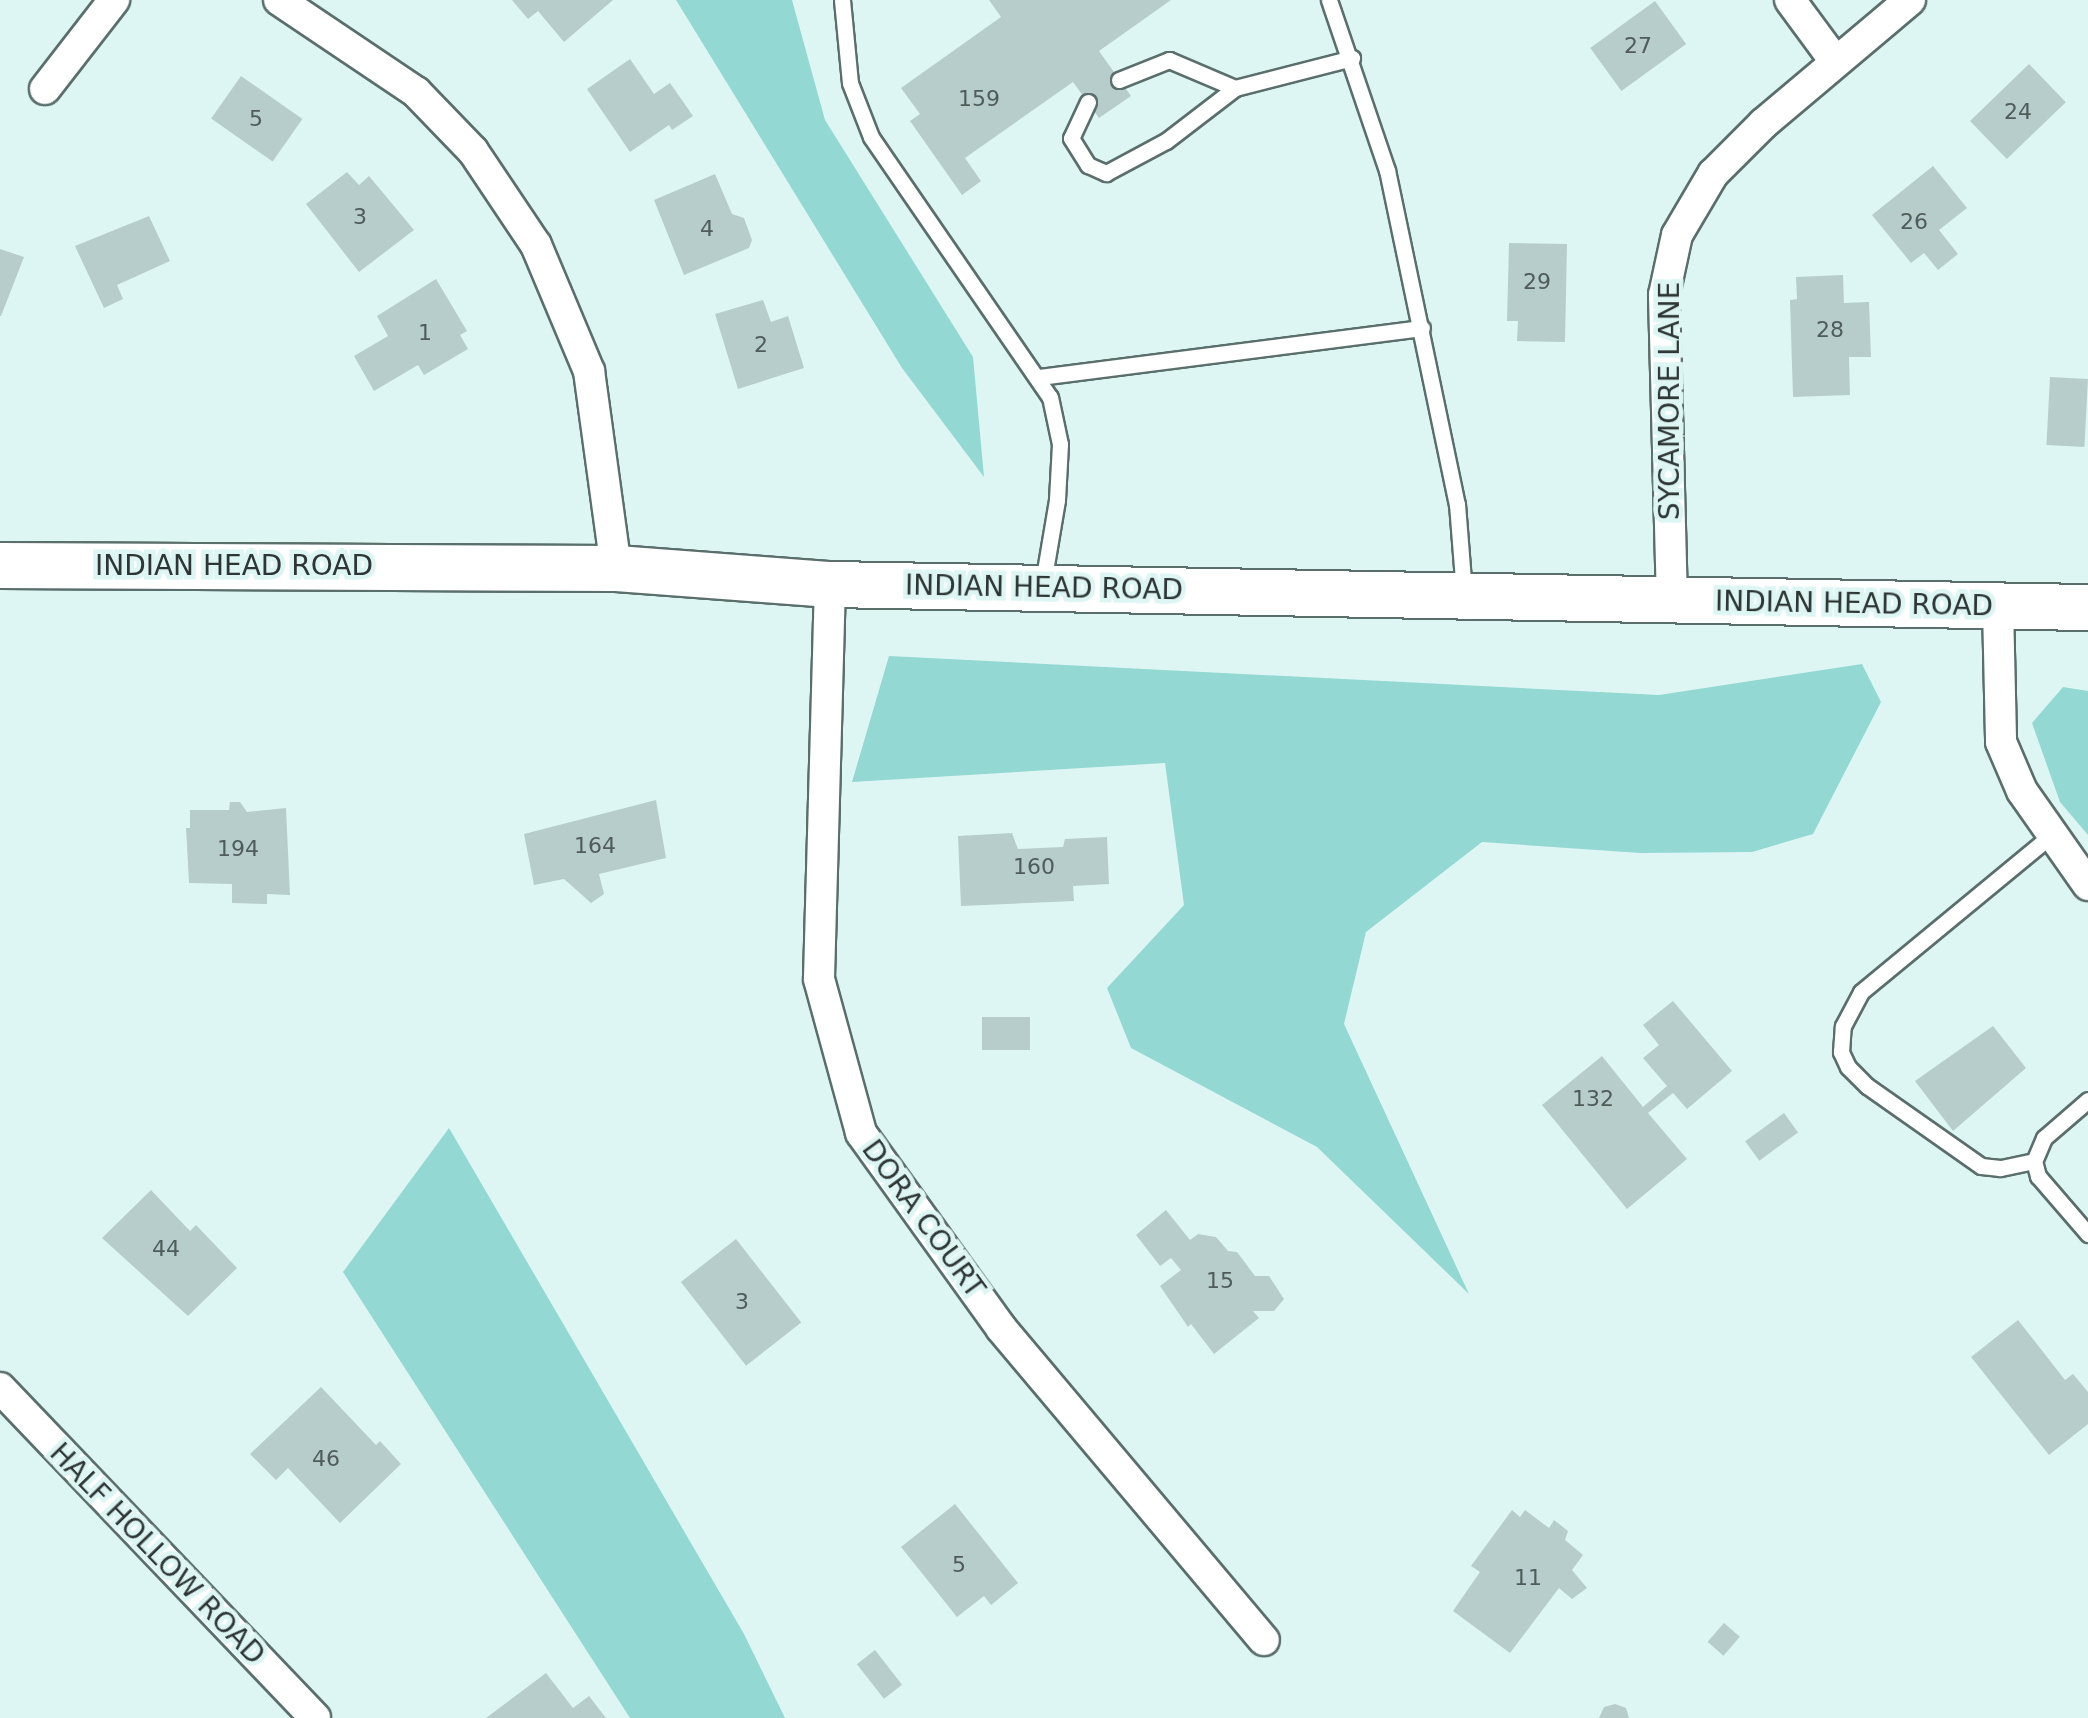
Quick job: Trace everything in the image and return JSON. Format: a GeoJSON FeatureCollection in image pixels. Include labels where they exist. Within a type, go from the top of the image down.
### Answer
{"type":"FeatureCollection","features":[{"type":"Feature","properties":{"kind":"main road","name":"INDIAN HEAD ROAD"},"geometry":{"type":"LineString","coordinates":[[0,565],[616,568],[830,584],[2088,607]]}},
{"type":"Feature","properties":{"kind":"street"},"geometry":{"type":"LineString","coordinates":[[45,88],[114,0]]}},
{"type":"Feature","properties":{"kind":"street"},"geometry":{"type":"LineString","coordinates":[[279,0],[416,92],[473,151],[536,245],[589,371],[616,568]]}},
{"type":"Feature","properties":{"kind":"street"},"geometry":{"type":"LineString","coordinates":[[1790,0],[1834,61]]}},
{"type":"Feature","properties":{"kind":"street","name":"SYCAMORE LANE"},"geometry":{"type":"LineString","coordinates":[[1672,602],[1664,296],[1677,235],[1714,174],[1834,61],[1910,0]]}},
{"type":"Feature","properties":{"kind":"street","name":"DORA COURT"},"geometry":{"type":"LineString","coordinates":[[830,584],[819,980],[861,1133],[1001,1328],[1264,1640]]}},
{"type":"Feature","properties":{"kind":"street"},"geometry":{"type":"LineString","coordinates":[[1998,607],[2000,742],[2022,791],[2088,885]]}},
{"type":"Feature","properties":{"kind":"street","name":"HALF HOLLOW ROAD"},"geometry":{"type":"LineString","coordinates":[[0,1388],[315,1718]]}},
{"type":"Feature","properties":{"kind":"lane"},"geometry":{"type":"LineString","coordinates":[[842,0],[850,83],[871,137],[1040,377],[1050,397],[1060,444],[1057,500],[1042,588]]}},
{"type":"Feature","properties":{"kind":"lane"},"geometry":{"type":"LineString","coordinates":[[1329,0],[1352,58],[1387,170],[1457,504],[1465,597]]}},
{"type":"Feature","properties":{"kind":"lane"},"geometry":{"type":"LineString","coordinates":[[1088,102],[1071,138],[1088,165],[1106,173],[1166,141],[1235,88],[1352,58]]}},
{"type":"Feature","properties":{"kind":"lane"},"geometry":{"type":"LineString","coordinates":[[1119,80],[1169,60],[1235,88]]}},
{"type":"Feature","properties":{"kind":"lane"},"geometry":{"type":"LineString","coordinates":[[1040,377],[1422,328]]}},
{"type":"Feature","properties":{"kind":"lane"},"geometry":{"type":"LineString","coordinates":[[2034,1160],[2000,1168],[1980,1166],[1867,1086],[1848,1067],[1841,1052],[1843,1026],[1861,992],[2050,836]]}},
{"type":"Feature","properties":{"kind":"lane"},"geometry":{"type":"LineString","coordinates":[[2088,1100],[2044,1138],[2034,1160],[2038,1176],[2088,1234]]}},
{"type":"Feature","properties":{"kind":"shaded area"},"geometry":{"type":"Polygon","coordinates":[[[676,0],[792,0],[825,120],[973,357],[984,477],[902,368],[676,0]]]}},
{"type":"Feature","properties":{"kind":"shaded area"},"geometry":{"type":"Polygon","coordinates":[[[889,656],[1659,695],[1862,664],[1881,702],[1813,834],[1752,852],[1640,853],[1482,842],[1366,932],[1344,1024],[1469,1294],[1317,1147],[1131,1048],[1107,988],[1184,905],[1165,763],[852,782],[889,656]]]}},
{"type":"Feature","properties":{"kind":"shaded area"},"geometry":{"type":"Polygon","coordinates":[[[2063,687],[2088,691],[2088,835],[2060,802],[2032,723],[2063,687]]]}},
{"type":"Feature","properties":{"kind":"shaded area"},"geometry":{"type":"Polygon","coordinates":[[[449,1128],[744,1634],[785,1718],[630,1718],[343,1272],[449,1128]]]}},
{"type":"Feature","properties":{"kind":"building"},"geometry":{"type":"Polygon","coordinates":[[[512,0],[613,0],[564,42],[538,11],[528,19],[512,0]]]}},
{"type":"Feature","properties":{"kind":"building"},"geometry":{"type":"Polygon","coordinates":[[[989,0],[1171,0],[1099,51],[1131,96],[1099,118],[1073,82],[965,158],[981,181],[962,195],[910,121],[920,114],[901,88],[1001,17],[989,0]]]}},
{"type":"Feature","properties":{"kind":"building"},"geometry":{"type":"Polygon","coordinates":[[[1655,1],[1686,44],[1621,91],[1590,48],[1655,1]]]}},
{"type":"Feature","properties":{"kind":"building"},"geometry":{"type":"Polygon","coordinates":[[[630,59],[654,94],[670,83],[693,116],[672,130],[669,125],[630,152],[587,89],[630,59]]]}},
{"type":"Feature","properties":{"kind":"building"},"geometry":{"type":"Polygon","coordinates":[[[2029,64],[2066,102],[2007,159],[1970,121],[2029,64]]]}},
{"type":"Feature","properties":{"kind":"building"},"geometry":{"type":"Polygon","coordinates":[[[241,76],[302,119],[273,162],[211,119],[241,76]]]}},
{"type":"Feature","properties":{"kind":"building"},"geometry":{"type":"Polygon","coordinates":[[[1933,166],[1967,208],[1939,230],[1958,254],[1938,270],[1924,253],[1911,263],[1872,215],[1933,166]]]}},
{"type":"Feature","properties":{"kind":"building"},"geometry":{"type":"Polygon","coordinates":[[[347,172],[359,185],[369,176],[414,230],[359,272],[306,204],[347,172]]]}},
{"type":"Feature","properties":{"kind":"building"},"geometry":{"type":"Polygon","coordinates":[[[715,174],[732,214],[744,218],[752,240],[749,248],[684,275],[654,200],[715,174]]]}},
{"type":"Feature","properties":{"kind":"building"},"geometry":{"type":"Polygon","coordinates":[[[149,216],[170,261],[117,285],[123,299],[104,308],[75,246],[149,216]]]}},
{"type":"Feature","properties":{"kind":"building"},"geometry":{"type":"Polygon","coordinates":[[[1509,243],[1567,244],[1565,342],[1517,341],[1518,321],[1507,321],[1509,243]]]}},
{"type":"Feature","properties":{"kind":"building"},"geometry":{"type":"Polygon","coordinates":[[[0,249],[24,257],[1,316],[0,316],[0,249]]]}},
{"type":"Feature","properties":{"kind":"building"},"geometry":{"type":"Polygon","coordinates":[[[1843,275],[1844,303],[1869,302],[1871,357],[1849,357],[1850,395],[1793,397],[1790,300],[1797,299],[1796,277],[1843,275]]]}},
{"type":"Feature","properties":{"kind":"building"},"geometry":{"type":"Polygon","coordinates":[[[436,279],[467,331],[460,335],[468,349],[424,375],[418,365],[374,391],[354,356],[388,336],[377,316],[436,279]]]}},
{"type":"Feature","properties":{"kind":"building"},"geometry":{"type":"Polygon","coordinates":[[[763,300],[771,322],[788,316],[804,368],[738,389],[715,314],[763,300]]]}},
{"type":"Feature","properties":{"kind":"building"},"geometry":{"type":"Polygon","coordinates":[[[2050,377],[2088,379],[2084,447],[2046,445],[2050,377]]]}},
{"type":"Feature","properties":{"kind":"building"},"geometry":{"type":"Polygon","coordinates":[[[656,800],[666,858],[599,874],[604,894],[591,903],[564,879],[534,885],[524,834],[656,800]]]}},
{"type":"Feature","properties":{"kind":"building"},"geometry":{"type":"Polygon","coordinates":[[[230,802],[240,802],[247,812],[286,808],[290,895],[267,894],[267,904],[232,903],[232,884],[189,883],[186,828],[190,828],[190,810],[229,810],[230,802]]]}},
{"type":"Feature","properties":{"kind":"building"},"geometry":{"type":"Polygon","coordinates":[[[1012,833],[1018,849],[1063,847],[1065,839],[1107,837],[1109,884],[1073,886],[1074,901],[961,906],[958,836],[1012,833]]]}},
{"type":"Feature","properties":{"kind":"building"},"geometry":{"type":"Polygon","coordinates":[[[1673,1001],[1732,1071],[1687,1109],[1673,1093],[1648,1113],[1687,1159],[1627,1209],[1542,1105],[1602,1056],[1643,1107],[1667,1086],[1643,1058],[1659,1045],[1643,1025],[1673,1001]]]}},
{"type":"Feature","properties":{"kind":"building"},"geometry":{"type":"Polygon","coordinates":[[[982,1017],[1030,1017],[1030,1050],[982,1050],[982,1017]]]}},
{"type":"Feature","properties":{"kind":"building"},"geometry":{"type":"Polygon","coordinates":[[[1993,1026],[2026,1068],[1953,1131],[1915,1081],[1993,1026]]]}},
{"type":"Feature","properties":{"kind":"building"},"geometry":{"type":"Polygon","coordinates":[[[1784,1113],[1798,1132],[1759,1161],[1745,1141],[1784,1113]]]}},
{"type":"Feature","properties":{"kind":"building"},"geometry":{"type":"Polygon","coordinates":[[[151,1190],[190,1231],[196,1225],[237,1268],[188,1316],[102,1238],[151,1190]]]}},
{"type":"Feature","properties":{"kind":"building"},"geometry":{"type":"Polygon","coordinates":[[[1166,1210],[1190,1240],[1198,1234],[1216,1237],[1228,1251],[1237,1252],[1255,1276],[1269,1276],[1284,1299],[1274,1311],[1253,1311],[1259,1318],[1214,1354],[1191,1324],[1188,1327],[1160,1286],[1181,1270],[1171,1258],[1160,1266],[1136,1235],[1166,1210]]]}},
{"type":"Feature","properties":{"kind":"building"},"geometry":{"type":"Polygon","coordinates":[[[736,1239],[801,1323],[746,1366],[681,1282],[736,1239]]]}},
{"type":"Feature","properties":{"kind":"building"},"geometry":{"type":"Polygon","coordinates":[[[2018,1320],[2065,1380],[2073,1374],[2088,1392],[2088,1424],[2049,1455],[1971,1357],[2018,1320]]]}},
{"type":"Feature","properties":{"kind":"building"},"geometry":{"type":"Polygon","coordinates":[[[321,1387],[376,1445],[380,1441],[401,1464],[340,1523],[288,1468],[276,1480],[250,1454],[321,1387]]]}},
{"type":"Feature","properties":{"kind":"building"},"geometry":{"type":"Polygon","coordinates":[[[955,1504],[1018,1583],[991,1605],[984,1596],[957,1617],[901,1547],[955,1504]]]}},
{"type":"Feature","properties":{"kind":"building"},"geometry":{"type":"Polygon","coordinates":[[[1512,1510],[1520,1517],[1525,1510],[1549,1528],[1554,1520],[1568,1531],[1565,1540],[1583,1555],[1572,1570],[1587,1588],[1572,1599],[1559,1588],[1510,1653],[1453,1611],[1480,1572],[1471,1566],[1512,1510]]]}},
{"type":"Feature","properties":{"kind":"building"},"geometry":{"type":"Polygon","coordinates":[[[1724,1623],[1740,1637],[1723,1656],[1708,1642],[1724,1623]]]}},
{"type":"Feature","properties":{"kind":"building"},"geometry":{"type":"Polygon","coordinates":[[[875,1650],[902,1685],[884,1699],[857,1664],[875,1650]]]}},
{"type":"Feature","properties":{"kind":"building"},"geometry":{"type":"Polygon","coordinates":[[[546,1673],[573,1708],[589,1696],[606,1718],[486,1718],[546,1673]]]}},
{"type":"Feature","properties":{"kind":"building"},"geometry":{"type":"Polygon","coordinates":[[[1615,1704],[1626,1708],[1629,1718],[1599,1718],[1604,1707],[1615,1704]]]}}]}
